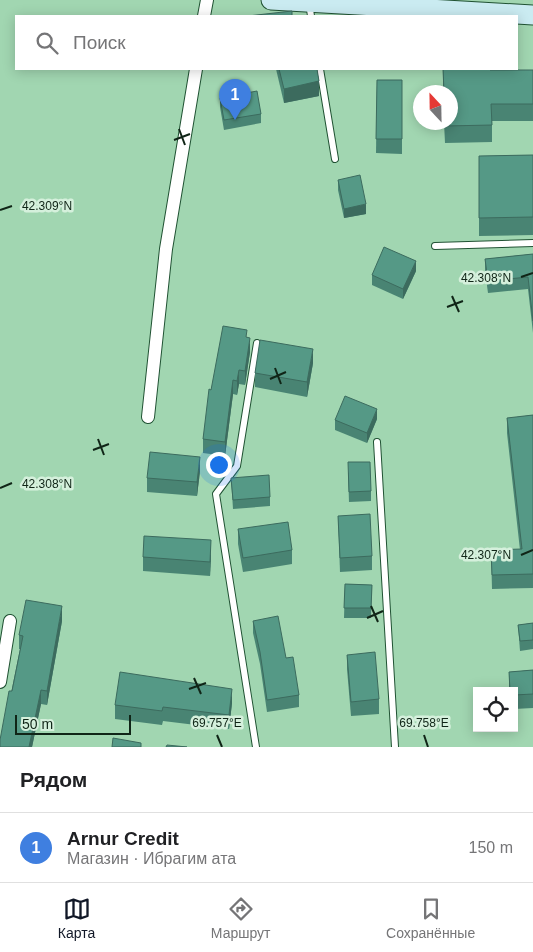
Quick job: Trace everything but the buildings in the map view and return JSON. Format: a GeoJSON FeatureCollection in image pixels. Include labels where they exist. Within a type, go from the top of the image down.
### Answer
{"type":"FeatureCollection","features":[{"type":"Feature","properties":{"kind":"street"},"geometry":{"type":"LineString","coordinates":[[204,15],[207,0]]}},
{"type":"Feature","properties":{"kind":"street"},"geometry":{"type":"LineString","coordinates":[[271,0],[310,9],[350,2],[533,15]]}},
{"type":"Feature","properties":{"kind":"street"},"geometry":{"type":"LineString","coordinates":[[148,417],[166,249],[196,70]]}},
{"type":"Feature","properties":{"kind":"street"},"geometry":{"type":"LineString","coordinates":[[0,682],[10,621]]}},
{"type":"Feature","properties":{"kind":"lane"},"geometry":{"type":"LineString","coordinates":[[320,70],[335,159]]}},
{"type":"Feature","properties":{"kind":"lane"},"geometry":{"type":"LineString","coordinates":[[435,246],[533,243]]}},
{"type":"Feature","properties":{"kind":"lane"},"geometry":{"type":"LineString","coordinates":[[256,747],[216,494],[237,466],[257,344]]}},
{"type":"Feature","properties":{"kind":"lane"},"geometry":{"type":"LineString","coordinates":[[377,442],[395,747]]}},
{"type":"Feature","properties":{"kind":"place","name":"Arnur Credit"},"geometry":{"type":"Point","coordinates":[235,120]}}]}
